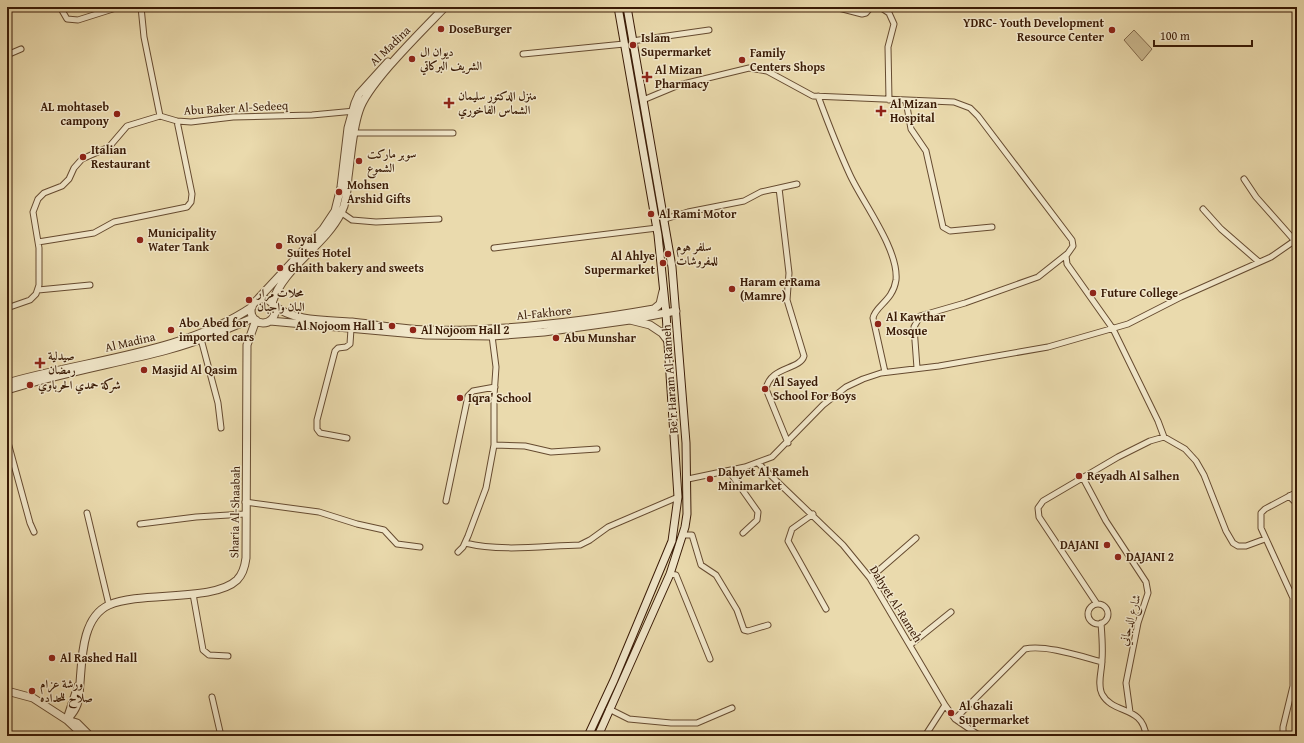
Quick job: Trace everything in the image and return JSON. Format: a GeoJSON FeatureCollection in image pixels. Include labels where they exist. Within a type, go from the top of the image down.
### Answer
{"type":"FeatureCollection","features":[{"type":"Feature","properties":{"kind":"street"},"geometry":{"type":"LineString","coordinates":[[60,7],[67,19],[78,20],[119,7]]}},
{"type":"Feature","properties":{"kind":"street"},"geometry":{"type":"LineString","coordinates":[[7,308],[26,303],[38,290],[40,281],[38,242],[33,212],[36,203],[41,196],[62,186],[69,179],[74,168],[82,159],[109,147],[127,126],[160,116],[144,37],[141,7]]}},
{"type":"Feature","properties":{"kind":"street","name":"Al Madina"},"geometry":{"type":"LineString","coordinates":[[7,383],[166,345],[229,322],[254,304],[339,211],[341,187],[355,111],[390,67],[445,7]]}},
{"type":"Feature","properties":{"kind":"street","name":"Be'r Haram Al-Rameh"},"geometry":{"type":"LineString","coordinates":[[588,736],[614,680],[672,541],[678,497],[666,313],[657,228],[618,7]]}},
{"type":"Feature","properties":{"kind":"street","name":"Be'r Haram Al-Rameh"},"geometry":{"type":"LineString","coordinates":[[598,736],[670,574],[687,514],[688,479],[676,311],[665,220],[626,7]]}},
{"type":"Feature","properties":{"kind":"street"},"geometry":{"type":"LineString","coordinates":[[835,7],[862,14],[866,13],[871,7]]}},
{"type":"Feature","properties":{"kind":"street"},"geometry":{"type":"LineString","coordinates":[[880,7],[889,13],[894,24],[888,47],[889,100]]}},
{"type":"Feature","properties":{"kind":"street"},"geometry":{"type":"LineString","coordinates":[[632,41],[709,30]]}},
{"type":"Feature","properties":{"kind":"street"},"geometry":{"type":"LineString","coordinates":[[523,54],[624,44]]}},
{"type":"Feature","properties":{"kind":"street"},"geometry":{"type":"LineString","coordinates":[[7,55],[21,49]]}},
{"type":"Feature","properties":{"kind":"street"},"geometry":{"type":"LineString","coordinates":[[643,100],[679,85],[749,68],[767,71],[805,93],[818,96],[954,102],[965,106],[974,112],[1072,239],[1073,246],[1067,254],[1038,276],[964,303],[920,316],[914,328],[917,368]]}},
{"type":"Feature","properties":{"kind":"street"},"geometry":{"type":"LineString","coordinates":[[818,96],[831,133],[851,177],[877,223],[895,264],[896,276],[893,291],[886,302],[874,313],[873,318],[885,372]]}},
{"type":"Feature","properties":{"kind":"street"},"geometry":{"type":"LineString","coordinates":[[906,101],[911,129],[926,151],[938,214],[944,228],[951,232],[992,227]]}},
{"type":"Feature","properties":{"kind":"street","name":"Abu Baker Al-Sedeeq"},"geometry":{"type":"LineString","coordinates":[[160,116],[176,121],[191,122],[234,117],[312,115],[355,111]]}},
{"type":"Feature","properties":{"kind":"street","name":"Al Madina"},"geometry":{"type":"LineString","coordinates":[[7,390],[36,381],[168,350],[255,319],[263,323],[270,321],[274,315],[273,304],[280,283],[330,229],[346,195],[354,133],[355,111]]}},
{"type":"Feature","properties":{"kind":"street"},"geometry":{"type":"LineString","coordinates":[[38,242],[94,232],[114,222],[187,207],[191,202],[192,194],[176,121]]}},
{"type":"Feature","properties":{"kind":"street"},"geometry":{"type":"LineString","coordinates":[[354,133],[453,133]]}},
{"type":"Feature","properties":{"kind":"street"},"geometry":{"type":"LineString","coordinates":[[688,479],[729,471],[758,463],[772,457],[788,443],[823,405],[846,387],[885,372],[940,366],[1048,346],[1113,329],[1128,324],[1181,296],[1259,262],[1296,240],[1256,197],[1244,179]]}},
{"type":"Feature","properties":{"kind":"street"},"geometry":{"type":"LineString","coordinates":[[665,220],[688,212],[744,201],[757,194],[797,184]]}},
{"type":"Feature","properties":{"kind":"street"},"geometry":{"type":"LineString","coordinates":[[779,188],[789,274],[787,300],[804,357],[800,362],[776,373],[770,379],[766,390],[788,443]]}},
{"type":"Feature","properties":{"kind":"street"},"geometry":{"type":"LineString","coordinates":[[1203,209],[1221,229],[1259,262]]}},
{"type":"Feature","properties":{"kind":"street"},"geometry":{"type":"LineString","coordinates":[[339,211],[352,220],[370,221],[439,219]]}},
{"type":"Feature","properties":{"kind":"street"},"geometry":{"type":"LineString","coordinates":[[494,248],[657,228]]}},
{"type":"Feature","properties":{"kind":"street"},"geometry":{"type":"LineString","coordinates":[[1067,254],[1067,264],[1113,329],[1155,414],[1164,438]]}},
{"type":"Feature","properties":{"kind":"street"},"geometry":{"type":"LineString","coordinates":[[38,290],[90,285]]}},
{"type":"Feature","properties":{"kind":"street"},"geometry":{"type":"LineString","coordinates":[[664,289],[657,307],[666,313]]}},
{"type":"Feature","properties":{"kind":"street"},"geometry":{"type":"LineString","coordinates":[[255,319],[254,304],[263,299],[273,304]]}},
{"type":"Feature","properties":{"kind":"street","name":"Al-Fakhore"},"geometry":{"type":"LineString","coordinates":[[273,304],[282,312],[292,316],[427,330],[492,329],[544,324],[630,313],[657,307]]}},
{"type":"Feature","properties":{"kind":"street"},"geometry":{"type":"LineString","coordinates":[[630,320],[676,311]]}},
{"type":"Feature","properties":{"kind":"street","name":"Sharia Al-Shaabah"},"geometry":{"type":"LineString","coordinates":[[67,720],[76,708],[89,624],[94,616],[109,605],[131,600],[218,590],[228,586],[243,572],[246,558],[245,502],[248,421],[247,345],[255,319]]}},
{"type":"Feature","properties":{"kind":"street","name":"Al-Fakhore"},"geometry":{"type":"LineString","coordinates":[[270,321],[426,335],[492,336],[544,332],[630,320],[650,326],[662,333],[668,340]]}},
{"type":"Feature","properties":{"kind":"street"},"geometry":{"type":"LineString","coordinates":[[347,438],[320,433],[317,429],[316,420],[335,351],[350,344],[351,329]]}},
{"type":"Feature","properties":{"kind":"street"},"geometry":{"type":"LineString","coordinates":[[458,552],[465,543],[486,488],[494,445],[496,367],[492,336]]}},
{"type":"Feature","properties":{"kind":"street"},"geometry":{"type":"LineString","coordinates":[[201,339],[218,403],[222,428]]}},
{"type":"Feature","properties":{"kind":"street"},"geometry":{"type":"LineString","coordinates":[[446,501],[468,396],[472,392],[495,387]]}},
{"type":"Feature","properties":{"kind":"street"},"geometry":{"type":"LineString","coordinates":[[1097,604],[1089,610],[1089,616],[1092,622],[1101,623],[1108,617],[1107,610],[1103,606],[1097,604],[1055,543],[1038,513],[1039,506],[1043,500],[1118,457],[1150,441],[1164,438],[1185,449],[1196,461],[1204,475],[1226,531],[1233,543],[1238,546],[1246,546],[1265,539]]}},
{"type":"Feature","properties":{"kind":"street"},"geometry":{"type":"LineString","coordinates":[[7,439],[30,523],[34,532]]}},
{"type":"Feature","properties":{"kind":"street"},"geometry":{"type":"LineString","coordinates":[[494,445],[524,446],[551,452],[596,449]]}},
{"type":"Feature","properties":{"kind":"street","name":"Dahyet Al-Rameh"},"geometry":{"type":"LineString","coordinates":[[758,463],[813,514],[843,545],[870,578],[945,705],[955,719]]}},
{"type":"Feature","properties":{"kind":"street"},"geometry":{"type":"LineString","coordinates":[[729,471],[758,512],[756,521],[743,533]]}},
{"type":"Feature","properties":{"kind":"street","name":"شارع الدجاني"},"geometry":{"type":"LineString","coordinates":[[1083,478],[1106,521],[1147,585],[1147,596],[1138,624],[1126,683],[1130,712]]}},
{"type":"Feature","properties":{"kind":"street"},"geometry":{"type":"LineString","coordinates":[[1283,736],[1283,728],[1293,686],[1293,598],[1265,539],[1260,519],[1261,513],[1297,492]]}},
{"type":"Feature","properties":{"kind":"street"},"geometry":{"type":"LineString","coordinates":[[1289,496],[1297,504]]}},
{"type":"Feature","properties":{"kind":"street"},"geometry":{"type":"LineString","coordinates":[[465,543],[505,548],[580,545],[608,527],[678,497]]}},
{"type":"Feature","properties":{"kind":"street"},"geometry":{"type":"LineString","coordinates":[[245,502],[319,512],[357,524],[384,530],[397,544],[420,546]]}},
{"type":"Feature","properties":{"kind":"street"},"geometry":{"type":"LineString","coordinates":[[87,513],[109,605]]}},
{"type":"Feature","properties":{"kind":"street"},"geometry":{"type":"LineString","coordinates":[[140,524],[196,517],[245,514]]}},
{"type":"Feature","properties":{"kind":"street"},"geometry":{"type":"LineString","coordinates":[[813,514],[792,529],[788,536],[788,541],[826,609]]}},
{"type":"Feature","properties":{"kind":"street"},"geometry":{"type":"LineString","coordinates":[[682,535],[692,535],[701,565],[716,575],[737,610],[744,630],[748,631],[768,625]]}},
{"type":"Feature","properties":{"kind":"street"},"geometry":{"type":"LineString","coordinates":[[870,578],[916,538]]}},
{"type":"Feature","properties":{"kind":"street"},"geometry":{"type":"LineString","coordinates":[[670,574],[676,575],[710,659]]}},
{"type":"Feature","properties":{"kind":"street"},"geometry":{"type":"LineString","coordinates":[[193,594],[204,651],[209,655],[228,656]]}},
{"type":"Feature","properties":{"kind":"street"},"geometry":{"type":"LineString","coordinates":[[910,645],[951,612]]}},
{"type":"Feature","properties":{"kind":"street"},"geometry":{"type":"LineString","coordinates":[[1101,623],[1102,662],[1100,686],[1102,694],[1111,704],[1130,712],[1142,722],[1146,736]]}},
{"type":"Feature","properties":{"kind":"street"},"geometry":{"type":"LineString","coordinates":[[980,736],[955,719],[1025,649],[1033,648],[1048,650],[1102,662]]}},
{"type":"Feature","properties":{"kind":"street"},"geometry":{"type":"LineString","coordinates":[[7,691],[33,698],[67,720],[84,736]]}},
{"type":"Feature","properties":{"kind":"street"},"geometry":{"type":"LineString","coordinates":[[212,697],[222,736]]}},
{"type":"Feature","properties":{"kind":"street"},"geometry":{"type":"LineString","coordinates":[[925,736],[945,705]]}},
{"type":"Feature","properties":{"kind":"street"},"geometry":{"type":"LineString","coordinates":[[609,709],[629,719],[697,723],[732,708]]}},
{"type":"Feature","properties":{"kind":"street"},"geometry":{"type":"LineString","coordinates":[[67,720],[77,723],[90,736]]}},
{"type":"Feature","properties":{"kind":"shaded area"},"geometry":{"type":"Polygon","coordinates":[[[1134,30],[1152,49],[1142,61],[1124,40],[1134,30]]]}},
{"type":"Feature","properties":{"kind":"place","name":"DoseBurger"},"geometry":{"type":"Point","coordinates":[441,29]}},
{"type":"Feature","properties":{"kind":"place","name":"YDRC- Youth Development Resource Center"},"geometry":{"type":"Point","coordinates":[1112,30]}},
{"type":"Feature","properties":{"kind":"place","name":"Islam Supermarket"},"geometry":{"type":"Point","coordinates":[633,45]}},
{"type":"Feature","properties":{"kind":"place","name":"ديوان ال الشريف البركاتي"},"geometry":{"type":"Point","coordinates":[412,59]}},
{"type":"Feature","properties":{"kind":"place","name":"Family Centers Shops"},"geometry":{"type":"Point","coordinates":[742,60]}},
{"type":"Feature","properties":{"kind":"place","name":"Al Mizan Pharmacy"},"geometry":{"type":"Point","coordinates":[647,77]}},
{"type":"Feature","properties":{"kind":"place","name":"منزل الدكتور سليمان الشماس الفاخوري"},"geometry":{"type":"Point","coordinates":[449,103]}},
{"type":"Feature","properties":{"kind":"place","name":"Al Mizan Hospital"},"geometry":{"type":"Point","coordinates":[881,111]}},
{"type":"Feature","properties":{"kind":"place","name":"AL mohtaseb campony"},"geometry":{"type":"Point","coordinates":[117,114]}},
{"type":"Feature","properties":{"kind":"place","name":"Italian Restaurant"},"geometry":{"type":"Point","coordinates":[83,157]}},
{"type":"Feature","properties":{"kind":"place","name":"سوبر ماركت الشموع"},"geometry":{"type":"Point","coordinates":[359,161]}},
{"type":"Feature","properties":{"kind":"place","name":"Mohsen Arshid Gifts"},"geometry":{"type":"Point","coordinates":[339,192]}},
{"type":"Feature","properties":{"kind":"place","name":"Al Rami Motor"},"geometry":{"type":"Point","coordinates":[651,214]}},
{"type":"Feature","properties":{"kind":"place","name":"Municipality Water Tank"},"geometry":{"type":"Point","coordinates":[140,240]}},
{"type":"Feature","properties":{"kind":"place","name":"Royal Suites Hotel"},"geometry":{"type":"Point","coordinates":[279,246]}},
{"type":"Feature","properties":{"kind":"place","name":"سلفر هوم للمفروشات"},"geometry":{"type":"Point","coordinates":[668,254]}},
{"type":"Feature","properties":{"kind":"place","name":"Al Ahlye Supermarket"},"geometry":{"type":"Point","coordinates":[663,263]}},
{"type":"Feature","properties":{"kind":"place","name":"Ghaith bakery and sweets"},"geometry":{"type":"Point","coordinates":[280,268]}},
{"type":"Feature","properties":{"kind":"place","name":"Haram erRama (Mamre)"},"geometry":{"type":"Point","coordinates":[732,289]}},
{"type":"Feature","properties":{"kind":"place","name":"Future College"},"geometry":{"type":"Point","coordinates":[1093,293]}},
{"type":"Feature","properties":{"kind":"place","name":"محلات مرار البان واجبان"},"geometry":{"type":"Point","coordinates":[249,300]}},
{"type":"Feature","properties":{"kind":"place","name":"Al Kawthar Mosque"},"geometry":{"type":"Point","coordinates":[878,324]}},
{"type":"Feature","properties":{"kind":"place","name":"Al Nojoom Hall 1"},"geometry":{"type":"Point","coordinates":[392,326]}},
{"type":"Feature","properties":{"kind":"place","name":"Abo Abed for imported cars"},"geometry":{"type":"Point","coordinates":[171,330]}},
{"type":"Feature","properties":{"kind":"place","name":"Al Nojoom Hall 2"},"geometry":{"type":"Point","coordinates":[413,330]}},
{"type":"Feature","properties":{"kind":"place","name":"Abu Munshar"},"geometry":{"type":"Point","coordinates":[556,338]}},
{"type":"Feature","properties":{"kind":"place","name":"صيدلية رمضان"},"geometry":{"type":"Point","coordinates":[40,363]}},
{"type":"Feature","properties":{"kind":"place","name":"Masjid Al Qasim"},"geometry":{"type":"Point","coordinates":[144,370]}},
{"type":"Feature","properties":{"kind":"place","name":"شركة حمدي الحرباوي"},"geometry":{"type":"Point","coordinates":[30,385]}},
{"type":"Feature","properties":{"kind":"place","name":"Al Sayed School For Boys"},"geometry":{"type":"Point","coordinates":[765,389]}},
{"type":"Feature","properties":{"kind":"place","name":"Iqra' School"},"geometry":{"type":"Point","coordinates":[460,398]}},
{"type":"Feature","properties":{"kind":"place","name":"Reyadh Al Salhen"},"geometry":{"type":"Point","coordinates":[1079,476]}},
{"type":"Feature","properties":{"kind":"place","name":"Dahyet Al Rameh Minimarket"},"geometry":{"type":"Point","coordinates":[710,479]}},
{"type":"Feature","properties":{"kind":"place","name":"DAJANI"},"geometry":{"type":"Point","coordinates":[1107,545]}},
{"type":"Feature","properties":{"kind":"place","name":"DAJANI 2"},"geometry":{"type":"Point","coordinates":[1118,557]}},
{"type":"Feature","properties":{"kind":"place","name":"Al Rashed Hall"},"geometry":{"type":"Point","coordinates":[52,658]}},
{"type":"Feature","properties":{"kind":"place","name":"ورشة عزام صلاح للحداده"},"geometry":{"type":"Point","coordinates":[32,691]}},
{"type":"Feature","properties":{"kind":"place","name":"Al Ghazali Supermarket"},"geometry":{"type":"Point","coordinates":[951,713]}}]}
